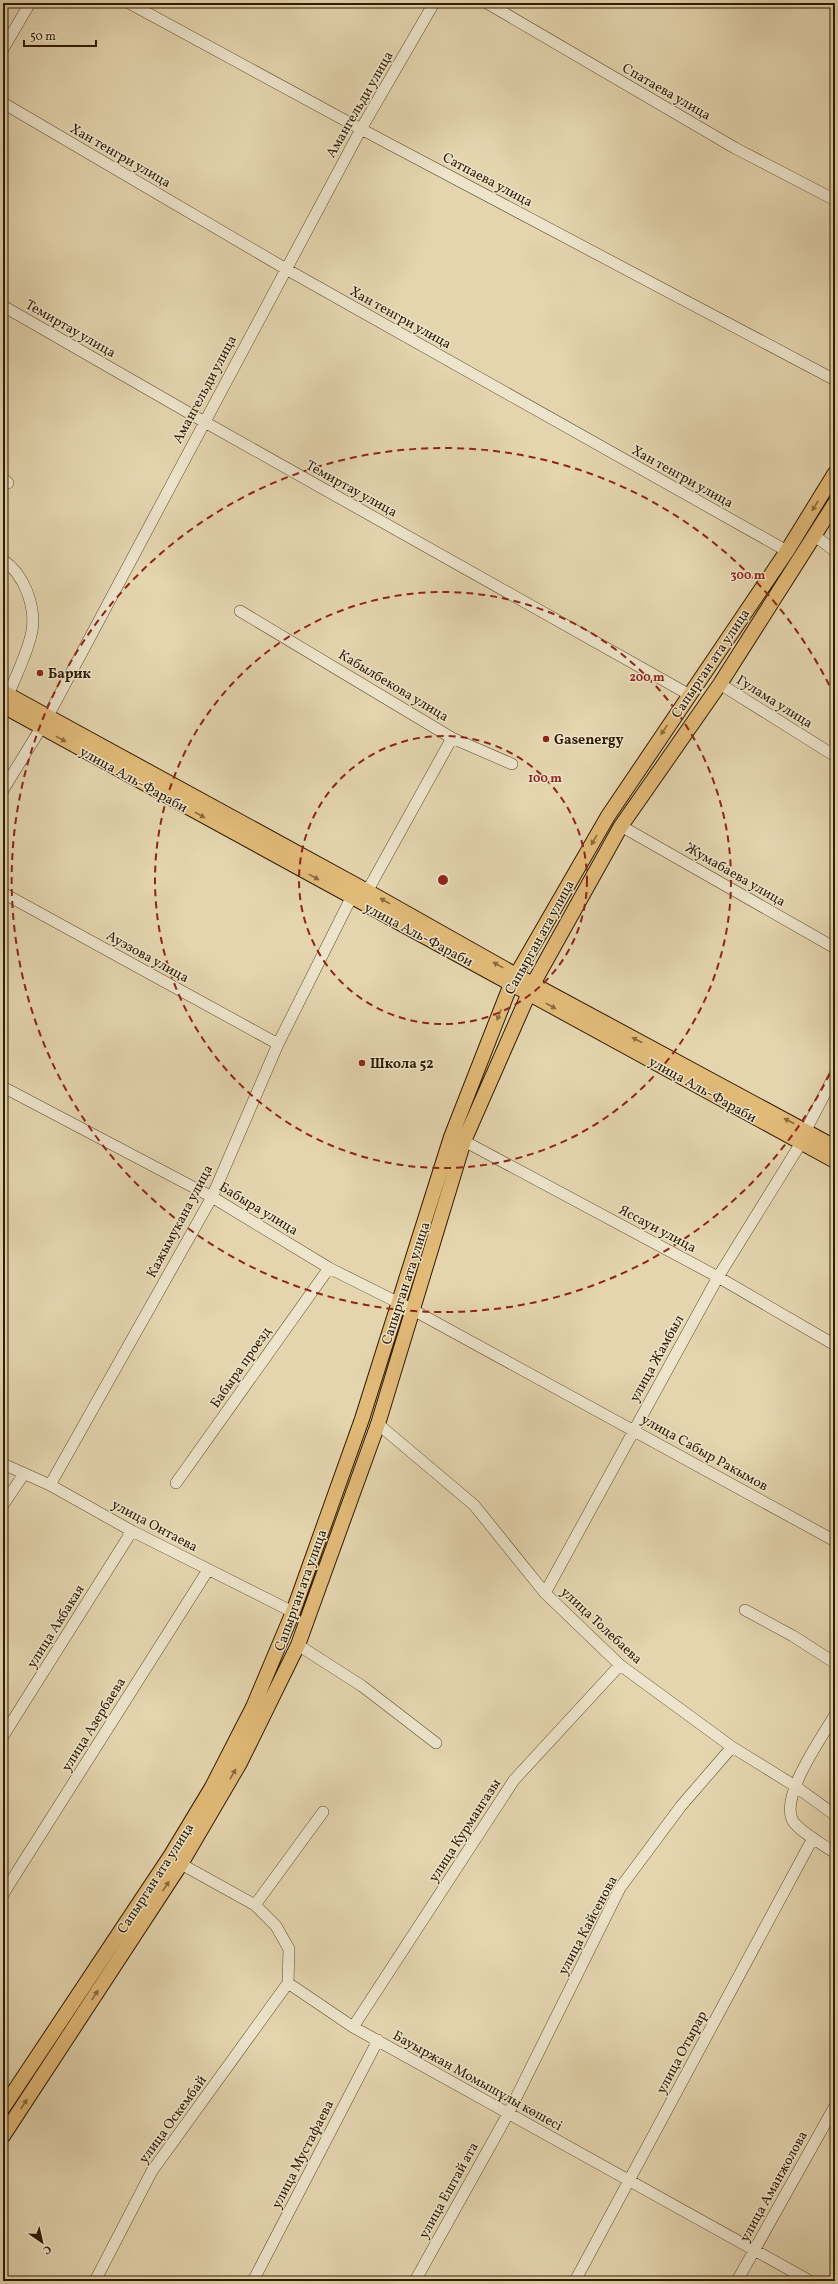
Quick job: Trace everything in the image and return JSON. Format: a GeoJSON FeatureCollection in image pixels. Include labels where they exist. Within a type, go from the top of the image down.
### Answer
{"type":"FeatureCollection","features":[{"type":"Feature","properties":{"kind":"main road","name":"Сапырган ата улица"},"geometry":{"type":"LineString","coordinates":[[3,2108],[171,1855],[212,1787],[253,1707],[294,1612],[362,1419],[451,1137],[514,980],[608,816],[688,694],[787,551],[835,473]]}},
{"type":"Feature","properties":{"kind":"main road","name":"Сапырган ата улица"},"geometry":{"type":"LineString","coordinates":[[3,2136],[181,1864],[240,1763],[298,1645],[378,1424],[464,1141],[530,989],[621,826],[720,684],[835,503]]}},
{"type":"Feature","properties":{"kind":"main road","name":"улица Аль-Фараби"},"geometry":{"type":"LineString","coordinates":[[5,698],[44,723],[530,989],[804,1136],[835,1147]]}},
{"type":"Feature","properties":{"kind":"main road","name":"улица Аль-Фараби"},"geometry":{"type":"LineString","coordinates":[[804,1136],[835,1161]]}},
{"type":"Feature","properties":{"kind":"street"},"geometry":{"type":"LineString","coordinates":[[3,49],[30,3]]}},
{"type":"Feature","properties":{"kind":"street","name":"Сатпаева улица"},"geometry":{"type":"LineString","coordinates":[[129,3],[361,129],[835,380]]}},
{"type":"Feature","properties":{"kind":"street","name":"Амангельди улица"},"geometry":{"type":"LineString","coordinates":[[3,790],[44,723],[203,421],[361,129],[434,3]]}},
{"type":"Feature","properties":{"kind":"street","name":"Спатаева улица"},"geometry":{"type":"LineString","coordinates":[[487,3],[735,148],[835,200]]}},
{"type":"Feature","properties":{"kind":"street","name":"Хан тенгри улица"},"geometry":{"type":"LineString","coordinates":[[3,103],[286,269],[787,551]]}},
{"type":"Feature","properties":{"kind":"street","name":"Темиртау улица"},"geometry":{"type":"LineString","coordinates":[[3,306],[203,421],[688,694]]}},
{"type":"Feature","properties":{"kind":"street"},"geometry":{"type":"LineString","coordinates":[[815,536],[835,551]]}},
{"type":"Feature","properties":{"kind":"street"},"geometry":{"type":"LineString","coordinates":[[3,560],[21,577],[31,607],[32,631],[5,698]]}},
{"type":"Feature","properties":{"kind":"street","name":"Кабылбекова улица"},"geometry":{"type":"LineString","coordinates":[[240,611],[452,738],[360,897]]}},
{"type":"Feature","properties":{"kind":"street","name":"Гулама улица"},"geometry":{"type":"LineString","coordinates":[[720,684],[835,756]]}},
{"type":"Feature","properties":{"kind":"street"},"geometry":{"type":"LineString","coordinates":[[452,738],[512,764]]}},
{"type":"Feature","properties":{"kind":"street","name":"Жумабаева улица"},"geometry":{"type":"LineString","coordinates":[[621,826],[835,948]]}},
{"type":"Feature","properties":{"kind":"street","name":"Ауэзова улица"},"geometry":{"type":"LineString","coordinates":[[3,893],[278,1044]]}},
{"type":"Feature","properties":{"kind":"street","name":"Кажымукана улица"},"geometry":{"type":"LineString","coordinates":[[50,1485],[212,1196],[278,1044],[360,897]]}},
{"type":"Feature","properties":{"kind":"street","name":"улица Жамбыл"},"geometry":{"type":"LineString","coordinates":[[545,1593],[718,1277],[804,1136],[835,1074]]}},
{"type":"Feature","properties":{"kind":"street","name":"Бабыра улица"},"geometry":{"type":"LineString","coordinates":[[3,1087],[212,1196],[329,1268],[413,1310]]}},
{"type":"Feature","properties":{"kind":"street","name":"Яссауи улица"},"geometry":{"type":"LineString","coordinates":[[464,1141],[718,1277],[835,1345]]}},
{"type":"Feature","properties":{"kind":"street","name":"Бабыра проезд"},"geometry":{"type":"LineString","coordinates":[[176,1483],[329,1268]]}},
{"type":"Feature","properties":{"kind":"street","name":"улица Сабыр Ракымов"},"geometry":{"type":"LineString","coordinates":[[413,1310],[835,1540]]}},
{"type":"Feature","properties":{"kind":"street","name":"улица Толебаева"},"geometry":{"type":"LineString","coordinates":[[378,1424],[474,1505],[545,1593],[620,1665],[732,1747],[795,1786],[835,1815]]}},
{"type":"Feature","properties":{"kind":"street","name":"улица Онтаева"},"geometry":{"type":"LineString","coordinates":[[3,1464],[50,1485],[132,1532],[294,1612]]}},
{"type":"Feature","properties":{"kind":"street"},"geometry":{"type":"LineString","coordinates":[[3,1505],[24,1474]]}},
{"type":"Feature","properties":{"kind":"street","name":"улица Акбакая"},"geometry":{"type":"LineString","coordinates":[[3,1736],[132,1532]]}},
{"type":"Feature","properties":{"kind":"street","name":"улица Азербаева"},"geometry":{"type":"LineString","coordinates":[[3,1894],[208,1570]]}},
{"type":"Feature","properties":{"kind":"street"},"geometry":{"type":"LineString","coordinates":[[745,1610],[793,1636],[835,1663]]}},
{"type":"Feature","properties":{"kind":"street"},"geometry":{"type":"LineString","coordinates":[[298,1645],[362,1686],[436,1743]]}},
{"type":"Feature","properties":{"kind":"street","name":"улица Курмангазы"},"geometry":{"type":"LineString","coordinates":[[353,2027],[514,1780],[620,1665]]}},
{"type":"Feature","properties":{"kind":"street"},"geometry":{"type":"LineString","coordinates":[[835,1715],[795,1786],[789,1808],[794,1821],[813,1838],[835,1853]]}},
{"type":"Feature","properties":{"kind":"street","name":"улица Кайсенова"},"geometry":{"type":"LineString","coordinates":[[508,2114],[620,1888],[681,1806],[732,1747]]}},
{"type":"Feature","properties":{"kind":"street"},"geometry":{"type":"LineString","coordinates":[[255,1904],[324,1812]]}},
{"type":"Feature","properties":{"kind":"street","name":"улица Отырар"},"geometry":{"type":"LineString","coordinates":[[575,2281],[813,1838]]}},
{"type":"Feature","properties":{"kind":"street"},"geometry":{"type":"LineString","coordinates":[[181,1864],[255,1904],[276,1926],[289,1949],[288,1983]]}},
{"type":"Feature","properties":{"kind":"street","name":"Бауыржан Момышұлы көшесі"},"geometry":{"type":"LineString","coordinates":[[288,1983],[353,2027],[629,2182],[810,2281]]}},
{"type":"Feature","properties":{"kind":"street","name":"улица Оскембай"},"geometry":{"type":"LineString","coordinates":[[95,2281],[152,2170],[288,1983]]}},
{"type":"Feature","properties":{"kind":"street","name":"улица Мустафаева"},"geometry":{"type":"LineString","coordinates":[[253,2281],[378,2040]]}},
{"type":"Feature","properties":{"kind":"street","name":"улица Аманжолова"},"geometry":{"type":"LineString","coordinates":[[737,2281],[835,2106]]}},
{"type":"Feature","properties":{"kind":"street","name":"улица Ештай ата"},"geometry":{"type":"LineString","coordinates":[[415,2281],[508,2114]]}},
{"type":"Feature","properties":{"kind":"place","name":"Барик"},"geometry":{"type":"Point","coordinates":[40,673]}},
{"type":"Feature","properties":{"kind":"place","name":"Gasenergy"},"geometry":{"type":"Point","coordinates":[546,739]}},
{"type":"Feature","properties":{"kind":"place","name":"Школа 52"},"geometry":{"type":"Point","coordinates":[362,1063]}}]}
